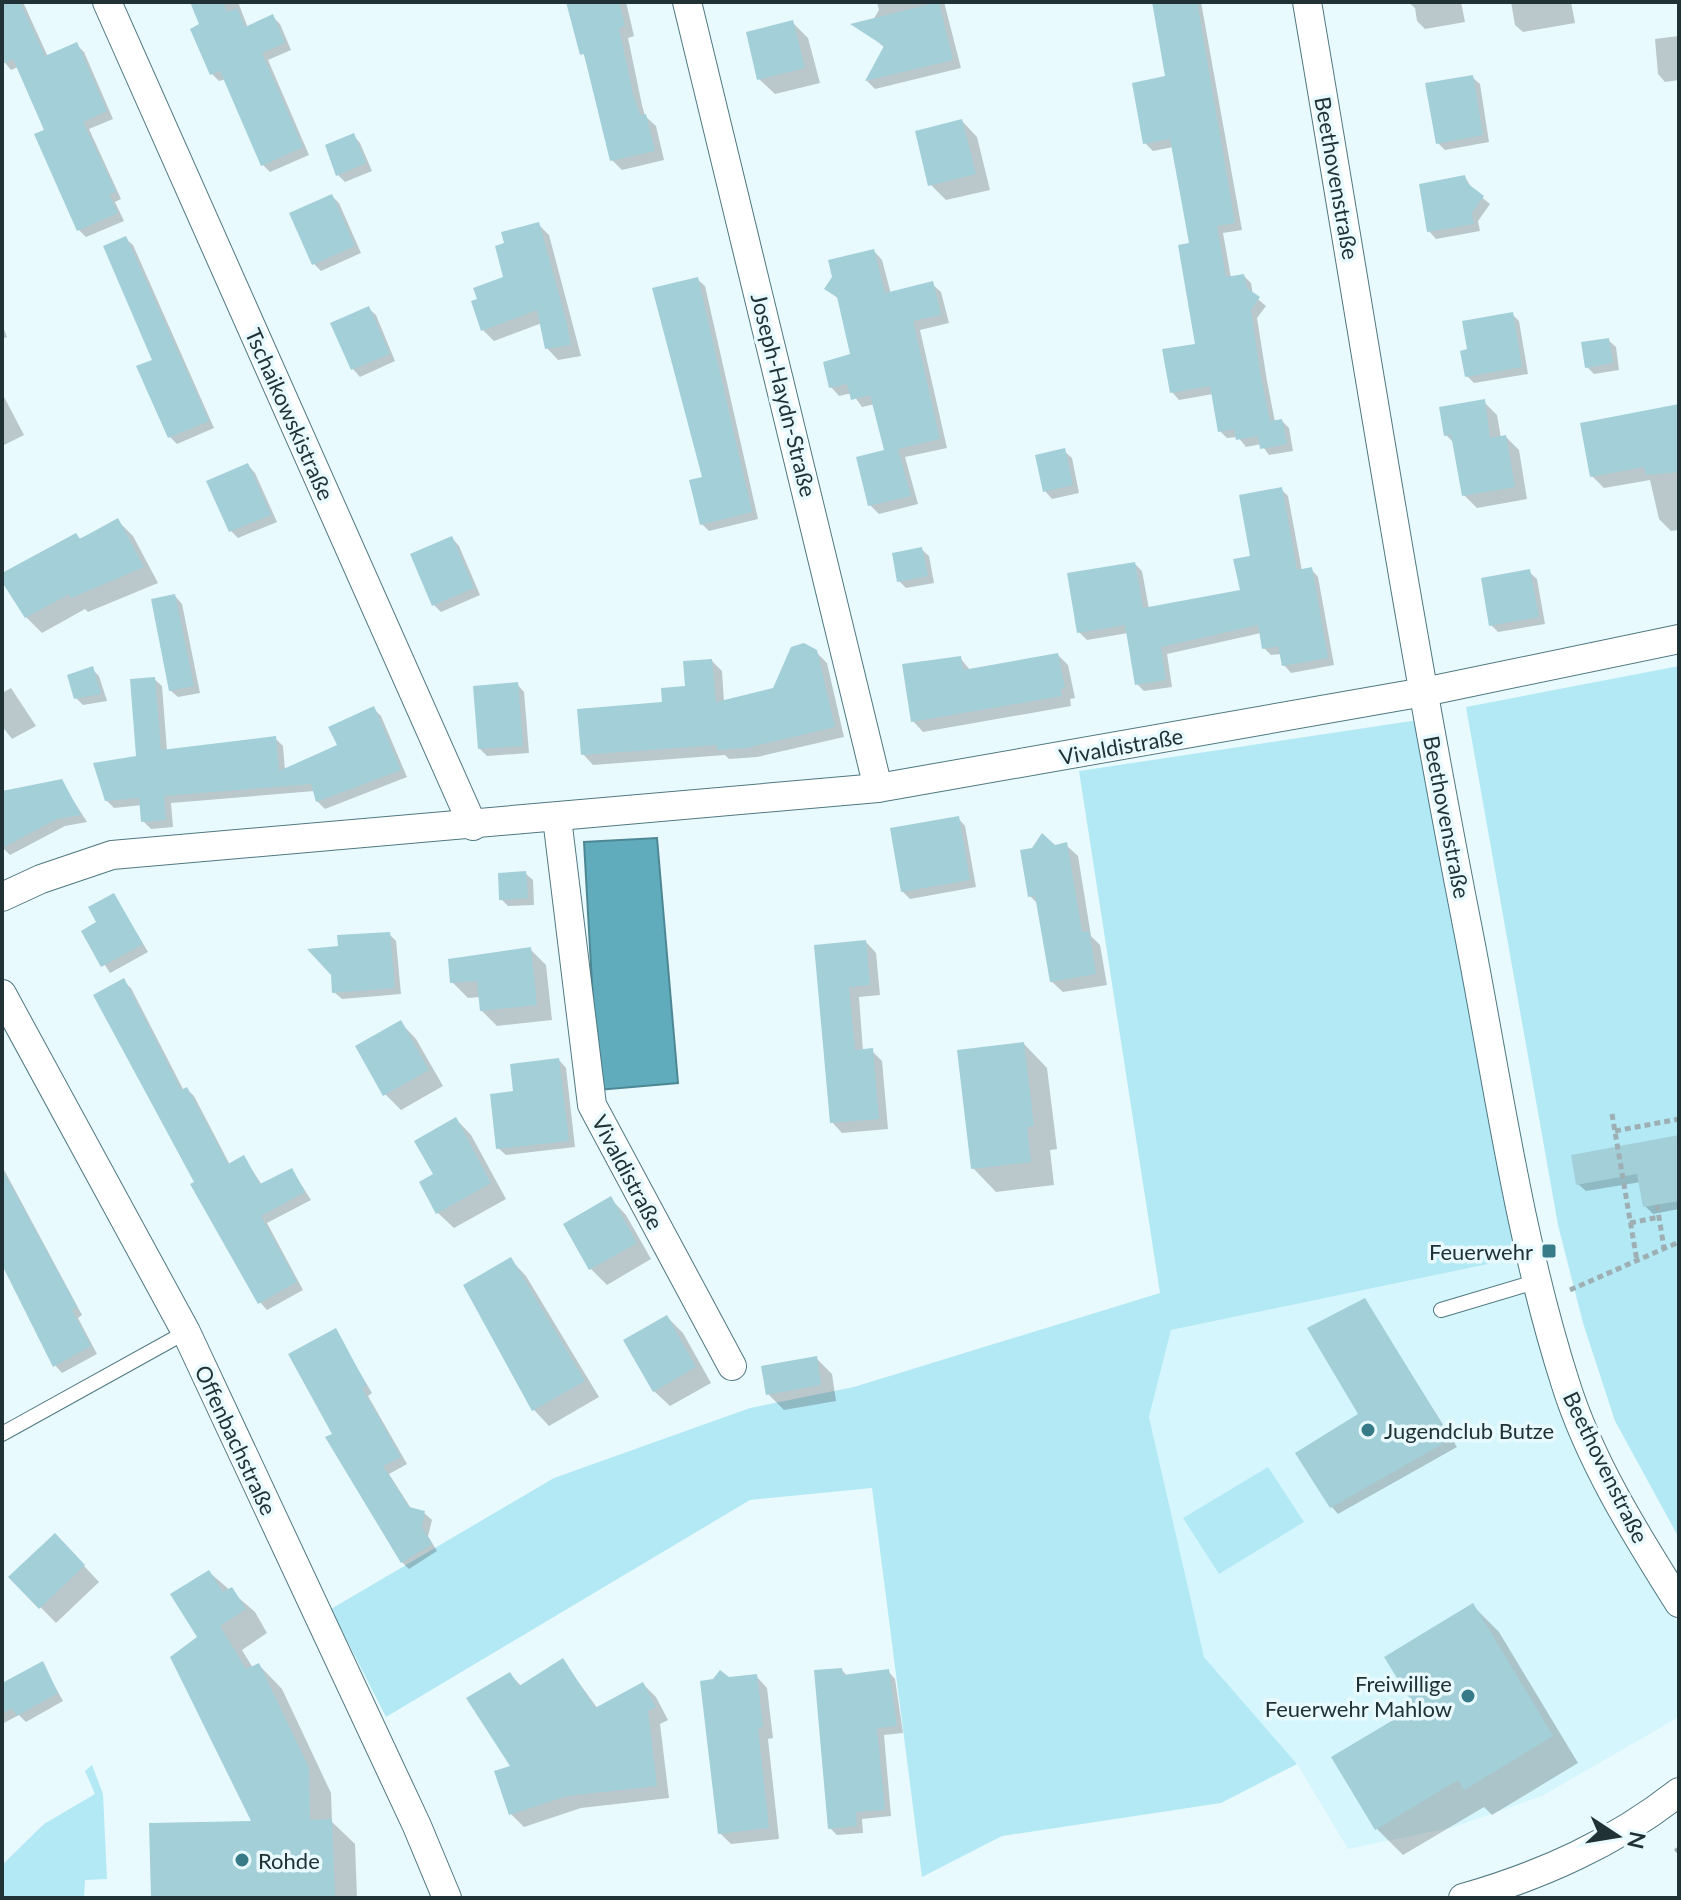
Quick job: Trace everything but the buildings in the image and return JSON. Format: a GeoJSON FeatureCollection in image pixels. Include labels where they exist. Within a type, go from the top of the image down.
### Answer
{"type":"FeatureCollection","features":[{"type":"Feature","properties":{"kind":"street","name":"Tschaikowskistraße"},"geometry":{"type":"LineString","coordinates":[[107,2],[473,826]]}},
{"type":"Feature","properties":{"kind":"street","name":"Joseph-Haydn-Straße"},"geometry":{"type":"LineString","coordinates":[[687,2],[878,788]]}},
{"type":"Feature","properties":{"kind":"street","name":"Beethovenstraße"},"geometry":{"type":"LineString","coordinates":[[1307,2],[1424,692],[1540,1290],[1565,1385],[1592,1447],[1647,1552],[1679,1603]]}},
{"type":"Feature","properties":{"kind":"street","name":"Vivaldistraße"},"geometry":{"type":"LineString","coordinates":[[2,897],[41,879],[112,855],[473,826],[878,788],[1424,692],[1679,639]]}},
{"type":"Feature","properties":{"kind":"street","name":"Vivaldistraße"},"geometry":{"type":"LineString","coordinates":[[557,818],[592,1105],[732,1366]]}},
{"type":"Feature","properties":{"kind":"street","name":"Offenbachstraße"},"geometry":{"type":"LineString","coordinates":[[2,994],[186,1332],[417,1826],[447,1898]]}},
{"type":"Feature","properties":{"kind":"street"},"geometry":{"type":"LineString","coordinates":[[1463,1898],[1574,1860],[1644,1819],[1679,1792]]}},
{"type":"Feature","properties":{"kind":"lane"},"geometry":{"type":"LineString","coordinates":[[1441,1310],[1540,1290]]}},
{"type":"Feature","properties":{"kind":"lane"},"geometry":{"type":"LineString","coordinates":[[2,1434],[186,1332]]}},
{"type":"Feature","properties":{"kind":"path"},"geometry":{"type":"LineString","coordinates":[[1612,1114],[1637,1261]]}},
{"type":"Feature","properties":{"kind":"path"},"geometry":{"type":"LineString","coordinates":[[1615,1131],[1679,1119]]}},
{"type":"Feature","properties":{"kind":"path"},"geometry":{"type":"LineString","coordinates":[[1657,1205],[1664,1248]]}},
{"type":"Feature","properties":{"kind":"path"},"geometry":{"type":"LineString","coordinates":[[1630,1223],[1659,1217]]}},
{"type":"Feature","properties":{"kind":"path"},"geometry":{"type":"LineString","coordinates":[[1540,1290],[1637,1261],[1679,1242]]}},
{"type":"Feature","properties":{"kind":"shaded area"},"geometry":{"type":"Polygon","coordinates":[[[1679,666],[1679,1538],[1615,1421],[1583,1323],[1558,1225],[1466,707],[1679,666]]]}},
{"type":"Feature","properties":{"kind":"shaded area"},"geometry":{"type":"Polygon","coordinates":[[[1425,719],[1522,1257],[1171,1330],[1149,1417],[1204,1657],[1297,1764],[1221,1803],[1002,1836],[922,1877],[872,1488],[750,1500],[386,1717],[331,1609],[554,1478],[750,1408],[854,1387],[1160,1293],[1079,771],[1425,719]]]}},
{"type":"Feature","properties":{"kind":"shaded area"},"geometry":{"type":"Polygon","coordinates":[[[657,838],[678,1083],[598,1090],[584,842],[657,838]]]}},
{"type":"Feature","properties":{"kind":"shaded area"},"geometry":{"type":"Polygon","coordinates":[[[1522,1257],[1553,1391],[1640,1558],[1679,1625],[1679,1717],[1542,1796],[1454,1827],[1348,1849],[1297,1764],[1204,1657],[1149,1417],[1171,1330],[1522,1257]]]}},
{"type":"Feature","properties":{"kind":"shaded area"},"geometry":{"type":"Polygon","coordinates":[[[1268,1467],[1304,1522],[1219,1574],[1183,1518],[1268,1467]]]}},
{"type":"Feature","properties":{"kind":"shaded area"},"geometry":{"type":"Polygon","coordinates":[[[92,1765],[103,1794],[107,1879],[85,1880],[84,1898],[2,1898],[2,1865],[44,1824],[95,1794],[85,1771],[92,1765]]]}},
{"type":"Feature","properties":{"kind":"place","name":"Feuerwehr"},"geometry":{"type":"Point","coordinates":[1549,1251]}},
{"type":"Feature","properties":{"kind":"place","name":"Jugendclub Butze"},"geometry":{"type":"Point","coordinates":[1368,1430]}},
{"type":"Feature","properties":{"kind":"place","name":"Freiwillige Feuerwehr Mahlow"},"geometry":{"type":"Point","coordinates":[1468,1696]}},
{"type":"Feature","properties":{"kind":"place","name":"Rohde"},"geometry":{"type":"Point","coordinates":[242,1860]}}]}
